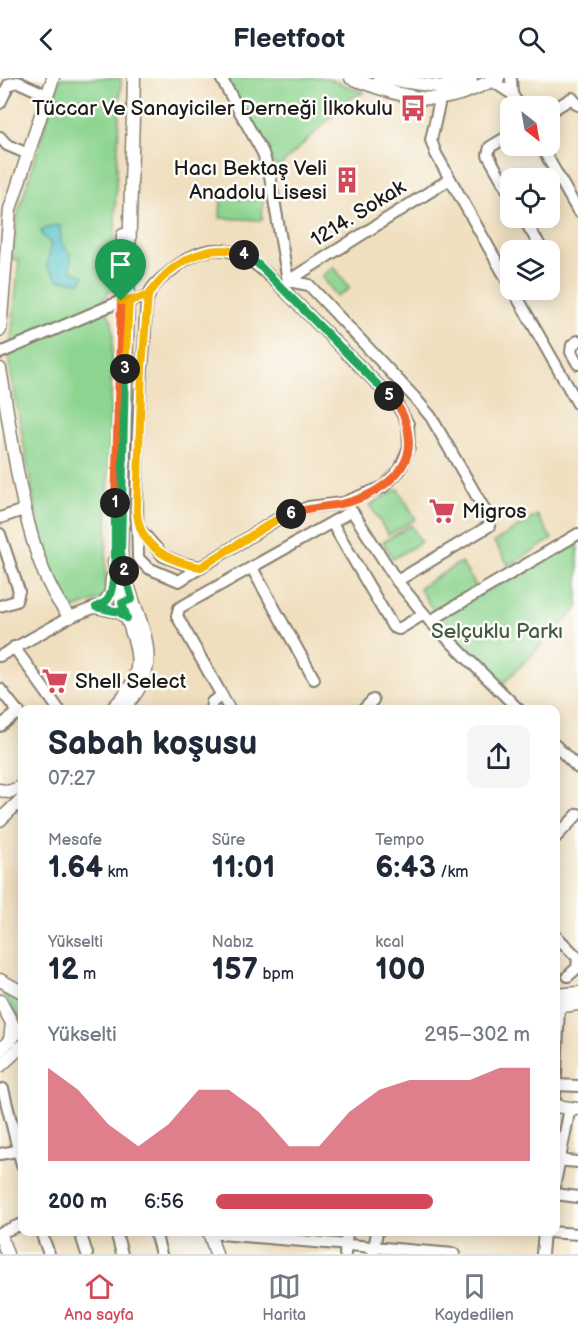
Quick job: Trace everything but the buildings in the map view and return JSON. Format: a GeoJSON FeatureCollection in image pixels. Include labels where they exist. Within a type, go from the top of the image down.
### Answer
{"type":"FeatureCollection","features":[{"type":"Feature","properties":{"kind":"main road"},"geometry":{"type":"LineString","coordinates":[[0,330],[5,210],[28,154],[53,78]]}},
{"type":"Feature","properties":{"kind":"main road"},"geometry":{"type":"LineString","coordinates":[[116,705],[129,690],[139,668],[139,654],[127,618],[121,552],[126,78]]}},
{"type":"Feature","properties":{"kind":"main road"},"geometry":{"type":"LineString","coordinates":[[101,605],[111,593],[114,562],[134,78]]}},
{"type":"Feature","properties":{"kind":"main road"},"geometry":{"type":"LineString","coordinates":[[351,78],[390,93],[442,93],[495,79]]}},
{"type":"Feature","properties":{"kind":"main road"},"geometry":{"type":"LineString","coordinates":[[379,78],[402,80],[442,93],[471,78]]}},
{"type":"Feature","properties":{"kind":"main road"},"geometry":{"type":"LineString","coordinates":[[0,369],[26,509],[41,568],[55,601],[70,617]]}},
{"type":"Feature","properties":{"kind":"main road"},"geometry":{"type":"LineString","coordinates":[[114,562],[125,600],[145,634],[148,666],[139,691],[126,705]]}},
{"type":"Feature","properties":{"kind":"main road"},"geometry":{"type":"LineString","coordinates":[[101,605],[125,600]]}},
{"type":"Feature","properties":{"kind":"main road"},"geometry":{"type":"LineString","coordinates":[[101,605],[127,618]]}},
{"type":"Feature","properties":{"kind":"main road"},"geometry":{"type":"LineString","coordinates":[[0,790],[8,792],[18,788]]}},
{"type":"Feature","properties":{"kind":"main road"},"geometry":{"type":"LineString","coordinates":[[0,820],[18,803]]}},
{"type":"Feature","properties":{"kind":"main road"},"geometry":{"type":"LineString","coordinates":[[0,980],[18,990]]}},
{"type":"Feature","properties":{"kind":"main road"},"geometry":{"type":"LineString","coordinates":[[560,1001],[578,993]]}},
{"type":"Feature","properties":{"kind":"main road"},"geometry":{"type":"LineString","coordinates":[[0,1001],[12,1023],[10,1040]]}},
{"type":"Feature","properties":{"kind":"main road"},"geometry":{"type":"LineString","coordinates":[[560,1003],[578,1004]]}},
{"type":"Feature","properties":{"kind":"main road"},"geometry":{"type":"LineString","coordinates":[[0,1050],[18,1032]]}},
{"type":"Feature","properties":{"kind":"main road"},"geometry":{"type":"LineString","coordinates":[[0,1067],[18,1050]]}},
{"type":"Feature","properties":{"kind":"main road"},"geometry":{"type":"LineString","coordinates":[[0,1067],[18,1060]]}},
{"type":"Feature","properties":{"kind":"main road"},"geometry":{"type":"LineString","coordinates":[[0,1233],[7,1254]]}},
{"type":"Feature","properties":{"kind":"main road"},"geometry":{"type":"LineString","coordinates":[[210,1236],[216,1254]]}},
{"type":"Feature","properties":{"kind":"street"},"geometry":{"type":"LineString","coordinates":[[221,78],[263,153],[270,176],[285,285]]}},
{"type":"Feature","properties":{"kind":"street"},"geometry":{"type":"LineString","coordinates":[[511,78],[512,94]]}},
{"type":"Feature","properties":{"kind":"street"},"geometry":{"type":"LineString","coordinates":[[495,79],[512,94]]}},
{"type":"Feature","properties":{"kind":"street"},"geometry":{"type":"LineString","coordinates":[[0,103],[9,84],[18,82],[47,95]]}},
{"type":"Feature","properties":{"kind":"street"},"geometry":{"type":"LineString","coordinates":[[442,93],[431,140],[450,179],[500,267]]}},
{"type":"Feature","properties":{"kind":"street"},"geometry":{"type":"LineString","coordinates":[[560,105],[572,98],[578,105]]}},
{"type":"Feature","properties":{"kind":"street"},"geometry":{"type":"LineString","coordinates":[[0,137],[7,145],[28,154]]}},
{"type":"Feature","properties":{"kind":"street"},"geometry":{"type":"LineString","coordinates":[[500,141],[490,147],[488,155],[500,176]]}},
{"type":"Feature","properties":{"kind":"street"},"geometry":{"type":"LineString","coordinates":[[547,156],[578,211]]}},
{"type":"Feature","properties":{"kind":"street","name":"1214. Sokak"},"geometry":{"type":"LineString","coordinates":[[285,285],[450,179]]}},
{"type":"Feature","properties":{"kind":"street"},"geometry":{"type":"LineString","coordinates":[[224,250],[242,254],[250,259],[285,285],[396,403],[408,424],[409,447],[400,470],[383,487],[343,503],[309,507],[276,520],[176,581],[141,564],[138,558],[137,526],[142,367],[148,296],[156,284],[180,263],[200,253],[224,250]]}},
{"type":"Feature","properties":{"kind":"street"},"geometry":{"type":"LineString","coordinates":[[285,285],[309,285],[415,398],[431,417],[490,519],[489,526],[397,581]]}},
{"type":"Feature","properties":{"kind":"street"},"geometry":{"type":"LineString","coordinates":[[0,353],[125,301],[148,296]]}},
{"type":"Feature","properties":{"kind":"street"},"geometry":{"type":"LineString","coordinates":[[519,300],[574,389],[578,404]]}},
{"type":"Feature","properties":{"kind":"street"},"geometry":{"type":"LineString","coordinates":[[578,341],[572,345],[571,352],[578,364]]}},
{"type":"Feature","properties":{"kind":"street"},"geometry":{"type":"LineString","coordinates":[[0,518],[26,509]]}},
{"type":"Feature","properties":{"kind":"street"},"geometry":{"type":"LineString","coordinates":[[227,705],[177,616],[179,608],[352,511],[397,581],[427,617],[514,705]]}},
{"type":"Feature","properties":{"kind":"street"},"geometry":{"type":"LineString","coordinates":[[332,523],[393,627],[399,629],[427,617],[578,534]]}},
{"type":"Feature","properties":{"kind":"street"},"geometry":{"type":"LineString","coordinates":[[137,526],[163,556],[184,564],[201,567]]}},
{"type":"Feature","properties":{"kind":"street"},"geometry":{"type":"LineString","coordinates":[[0,534],[19,591],[16,601],[0,606]]}},
{"type":"Feature","properties":{"kind":"street"},"geometry":{"type":"LineString","coordinates":[[252,568],[314,679]]}},
{"type":"Feature","properties":{"kind":"street"},"geometry":{"type":"LineString","coordinates":[[0,656],[70,617],[101,605]]}},
{"type":"Feature","properties":{"kind":"street"},"geometry":{"type":"LineString","coordinates":[[14,647],[55,705]]}},
{"type":"Feature","properties":{"kind":"street"},"geometry":{"type":"LineString","coordinates":[[0,689],[18,712]]}},
{"type":"Feature","properties":{"kind":"street"},"geometry":{"type":"LineString","coordinates":[[212,705],[212,702],[222,696]]}},
{"type":"Feature","properties":{"kind":"street"},"geometry":{"type":"LineString","coordinates":[[368,705],[373,700]]}},
{"type":"Feature","properties":{"kind":"street"},"geometry":{"type":"LineString","coordinates":[[0,726],[18,716]]}},
{"type":"Feature","properties":{"kind":"street"},"geometry":{"type":"LineString","coordinates":[[560,750],[578,767]]}},
{"type":"Feature","properties":{"kind":"street"},"geometry":{"type":"LineString","coordinates":[[560,833],[578,814]]}},
{"type":"Feature","properties":{"kind":"street"},"geometry":{"type":"LineString","coordinates":[[560,940],[578,958],[577,968],[568,976]]}},
{"type":"Feature","properties":{"kind":"street"},"geometry":{"type":"LineString","coordinates":[[560,1085],[578,1086]]}},
{"type":"Feature","properties":{"kind":"street"},"geometry":{"type":"LineString","coordinates":[[3,1089],[18,1143]]}},
{"type":"Feature","properties":{"kind":"street"},"geometry":{"type":"LineString","coordinates":[[560,1154],[574,1109]]}},
{"type":"Feature","properties":{"kind":"street"},"geometry":{"type":"LineString","coordinates":[[0,1154],[18,1150]]}},
{"type":"Feature","properties":{"kind":"street"},"geometry":{"type":"LineString","coordinates":[[560,1160],[578,1162]]}},
{"type":"Feature","properties":{"kind":"street"},"geometry":{"type":"LineString","coordinates":[[560,1195],[578,1197]]}},
{"type":"Feature","properties":{"kind":"street"},"geometry":{"type":"LineString","coordinates":[[0,1233],[18,1226]]}},
{"type":"Feature","properties":{"kind":"street"},"geometry":{"type":"LineString","coordinates":[[560,1233],[578,1234]]}},
{"type":"Feature","properties":{"kind":"street"},"geometry":{"type":"LineString","coordinates":[[42,1236],[49,1254]]}},
{"type":"Feature","properties":{"kind":"street"},"geometry":{"type":"LineString","coordinates":[[81,1236],[87,1254]]}},
{"type":"Feature","properties":{"kind":"street"},"geometry":{"type":"LineString","coordinates":[[117,1236],[122,1254]]}},
{"type":"Feature","properties":{"kind":"street"},"geometry":{"type":"LineString","coordinates":[[156,1236],[161,1254]]}},
{"type":"Feature","properties":{"kind":"street"},"geometry":{"type":"LineString","coordinates":[[241,1236],[345,1249],[454,1254]]}},
{"type":"Feature","properties":{"kind":"street"},"geometry":{"type":"LineString","coordinates":[[542,1254],[544,1236]]}},
{"type":"Feature","properties":{"kind":"green space"},"geometry":{"type":"Polygon","coordinates":[[[60,78],[121,78],[115,213],[116,288],[108,292],[102,303],[112,321],[113,334],[105,592],[101,599],[73,609],[65,606],[57,598],[44,556],[9,363],[19,260],[12,259],[18,213],[60,78]]]}},
{"type":"Feature","properties":{"kind":"green space"},"geometry":{"type":"Polygon","coordinates":[[[227,78],[327,78],[364,93],[351,98],[277,169],[227,78]]]}},
{"type":"Feature","properties":{"kind":"green space"},"geometry":{"type":"Polygon","coordinates":[[[221,199],[263,200],[262,220],[220,218],[221,199]]]}},
{"type":"Feature","properties":{"kind":"green space"},"geometry":{"type":"Polygon","coordinates":[[[334,267],[350,288],[337,297],[322,276],[334,267]]]}},
{"type":"Feature","properties":{"kind":"green space"},"geometry":{"type":"Polygon","coordinates":[[[398,489],[416,519],[388,535],[370,505],[398,489]]]}},
{"type":"Feature","properties":{"kind":"green space"},"geometry":{"type":"Polygon","coordinates":[[[537,515],[552,539],[509,566],[494,542],[537,515]]]}},
{"type":"Feature","properties":{"kind":"green space"},"geometry":{"type":"Polygon","coordinates":[[[411,525],[421,542],[393,559],[383,542],[411,525]]]}},
{"type":"Feature","properties":{"kind":"green space","name":"Selçuklu Parkı"},"geometry":{"type":"Polygon","coordinates":[[[578,540],[578,608],[498,689],[430,621],[578,540]]]}},
{"type":"Feature","properties":{"kind":"green space"},"geometry":{"type":"Polygon","coordinates":[[[461,562],[476,586],[434,612],[419,588],[461,562]]]}},
{"type":"Feature","properties":{"kind":"green space"},"geometry":{"type":"Polygon","coordinates":[[[0,990],[18,998],[18,1017],[0,990]]]}},
{"type":"Feature","properties":{"kind":"water"},"geometry":{"type":"Polygon","coordinates":[[[60,226],[61,243],[71,255],[70,270],[84,276],[80,282],[59,280],[47,267],[51,244],[42,235],[41,230],[60,226]]]}},
{"type":"Feature","properties":{"kind":"place","name":"Tüccar Ve Sanayiciler Derneği İlkokulu"},"geometry":{"type":"Point","coordinates":[413,108]}},
{"type":"Feature","properties":{"kind":"place","name":"Hacı Bektaş Veli Anadolu Lisesi"},"geometry":{"type":"Point","coordinates":[347,180]}},
{"type":"Feature","properties":{"kind":"place","name":"Migros"},"geometry":{"type":"Point","coordinates":[442,511]}},
{"type":"Feature","properties":{"kind":"place","name":"Shell Select"},"geometry":{"type":"Point","coordinates":[55,681]}},
{"type":"Feature","properties":{"kind":"route"},"geometry":{"type":"LineString","coordinates":[[121,301],[114,562],[111,593],[105,602],[96,607],[119,612],[127,618],[122,603],[132,599],[125,577],[121,552],[129,301],[148,296],[163,277],[180,263],[200,253],[224,250],[242,254],[259,265],[396,403],[408,424],[409,447],[400,470],[383,487],[343,503],[309,507],[276,520],[201,567],[184,564],[163,556],[152,547],[137,526],[142,367],[148,296],[121,301]]}}]}
